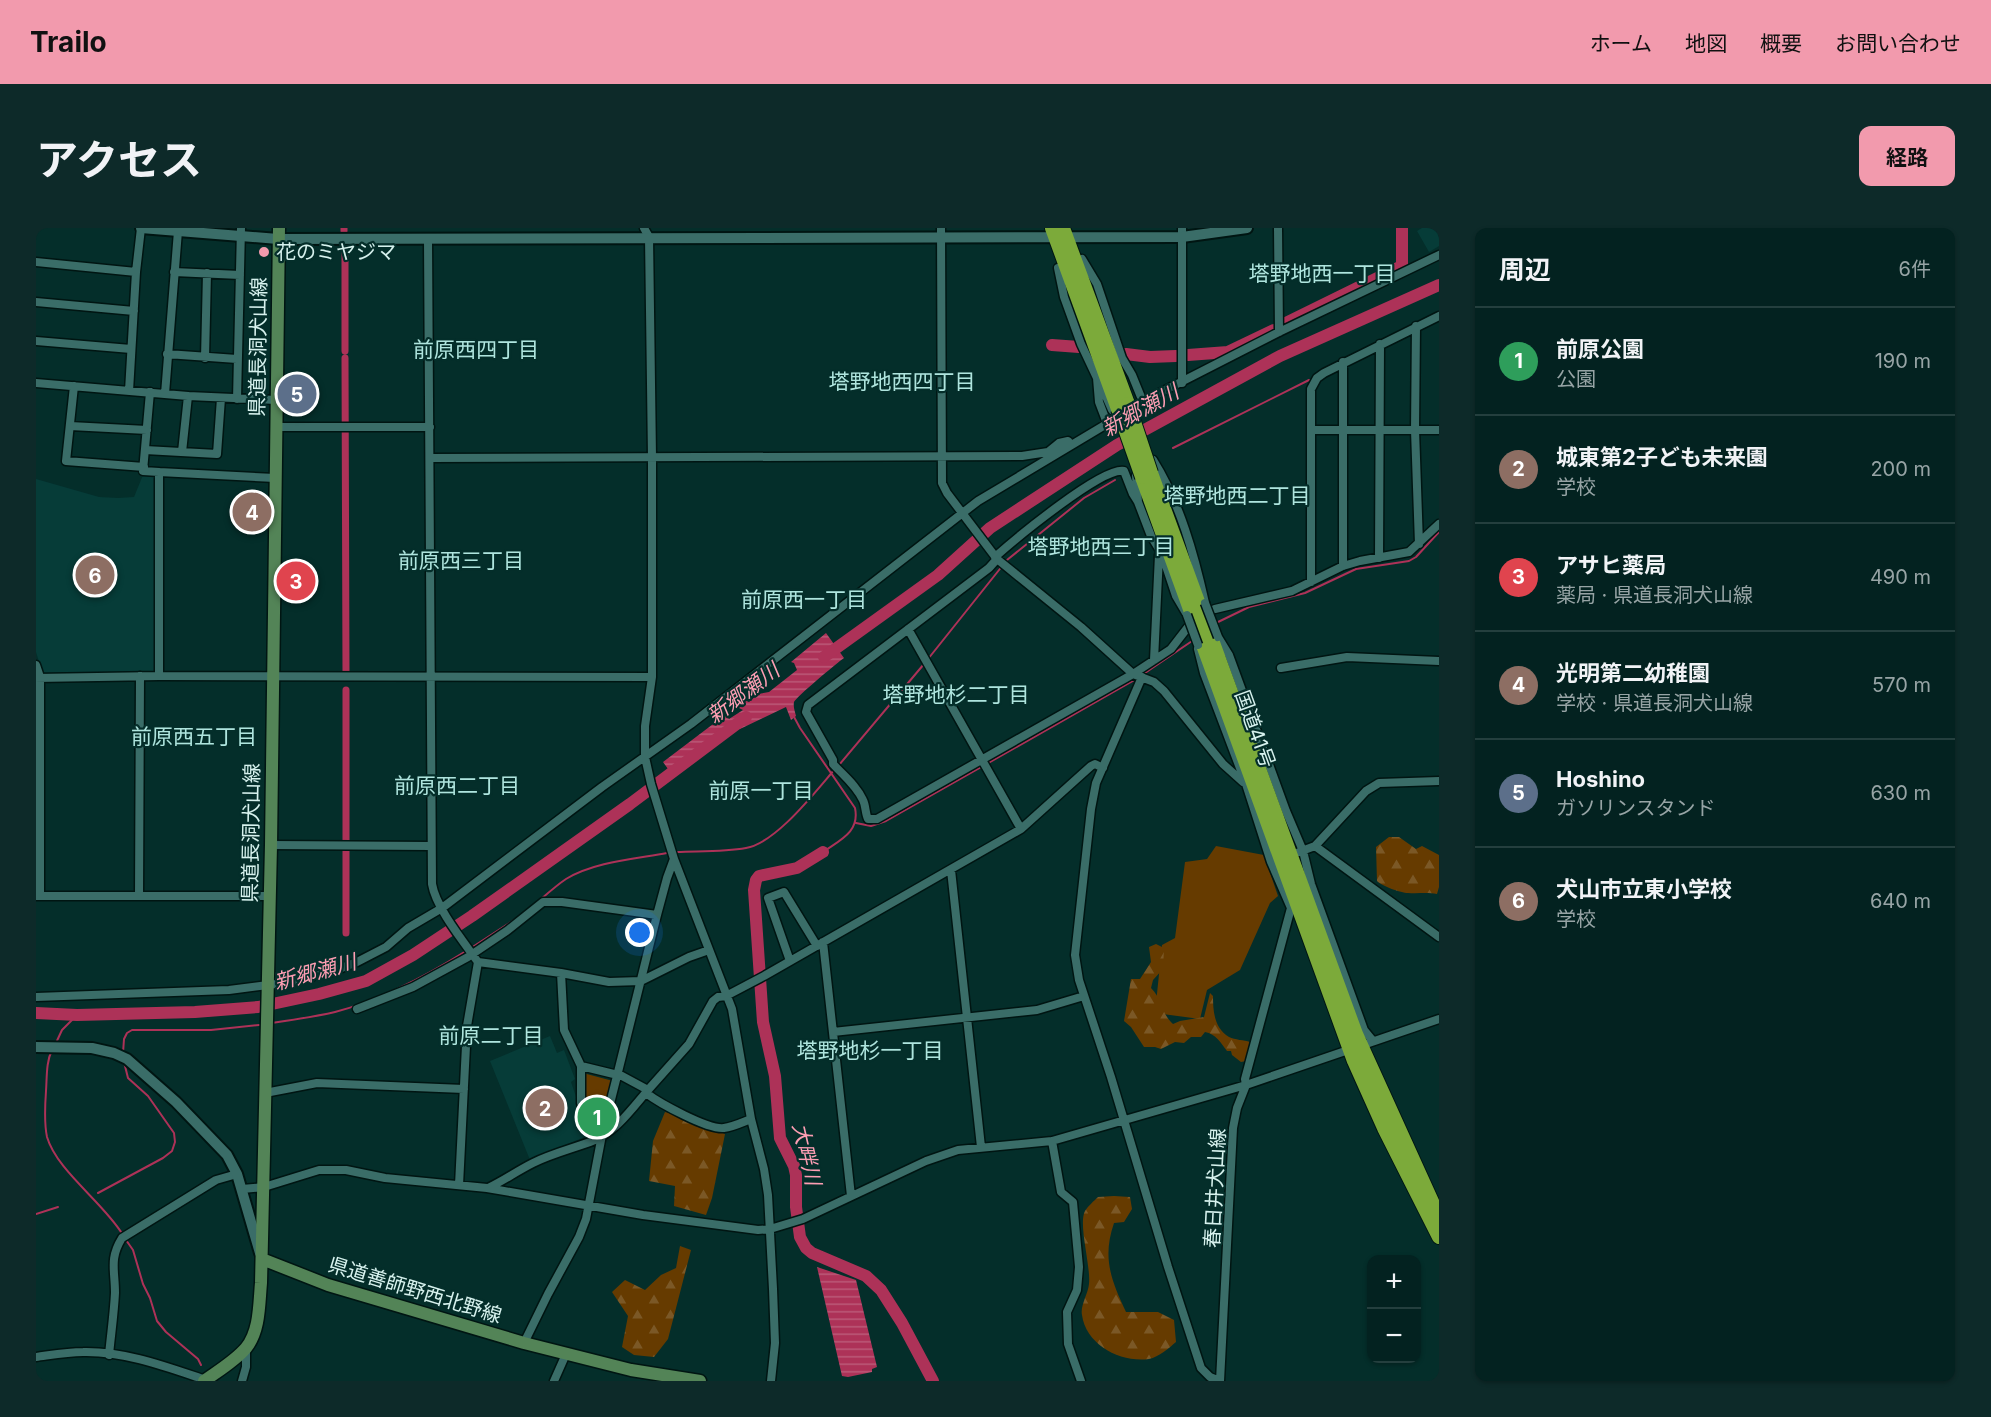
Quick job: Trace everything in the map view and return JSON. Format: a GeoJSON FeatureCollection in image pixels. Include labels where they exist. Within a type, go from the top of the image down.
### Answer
{"type":"FeatureCollection","features":[{"type":"Feature","properties":{"kind":"highway","name":"国道41号"},"geometry":{"type":"LineString","coordinates":[[1059,232],[1128,406],[1146,472],[1361,1045],[1439,1217]]}},
{"type":"Feature","properties":{"kind":"highway","name":"国道41号"},"geometry":{"type":"LineString","coordinates":[[1361,1045],[1384,1128],[1439,1237]]}},
{"type":"Feature","properties":{"kind":"highway"},"geometry":{"type":"LineString","coordinates":[[1384,1128],[1394,1159],[1439,1250]]}},
{"type":"Feature","properties":{"kind":"main road","name":"県道長洞犬山線"},"geometry":{"type":"LineString","coordinates":[[262,1259],[271,845],[278,234]]}},
{"type":"Feature","properties":{"kind":"main road","name":"県道善師野西北野線"},"geometry":{"type":"LineString","coordinates":[[262,1259],[354,1294],[524,1343],[631,1370],[700,1381]]}},
{"type":"Feature","properties":{"kind":"main road"},"geometry":{"type":"LineString","coordinates":[[209,1377],[246,1348],[254,1332],[262,1259]]}},
{"type":"Feature","properties":{"kind":"street"},"geometry":{"type":"LineString","coordinates":[[129,391],[141,228],[278,234],[396,234],[428,240],[510,233],[1182,233],[1247,228]]}},
{"type":"Feature","properties":{"kind":"street"},"geometry":{"type":"LineString","coordinates":[[1278,228],[1279,332]]}},
{"type":"Feature","properties":{"kind":"street"},"geometry":{"type":"LineString","coordinates":[[165,394],[178,231]]}},
{"type":"Feature","properties":{"kind":"street"},"geometry":{"type":"LineString","coordinates":[[237,399],[241,232]]}},
{"type":"Feature","properties":{"kind":"street"},"geometry":{"type":"LineString","coordinates":[[647,233],[652,457],[652,677],[645,726],[645,757],[674,859],[734,1019],[751,1119],[768,1195],[775,1343],[771,1381]]}},
{"type":"Feature","properties":{"kind":"street"},"geometry":{"type":"LineString","coordinates":[[941,233],[942,483],[946,493],[999,561],[1138,676],[1154,682],[1164,691],[1216,756],[1246,784]]}},
{"type":"Feature","properties":{"kind":"street"},"geometry":{"type":"LineString","coordinates":[[1182,233],[1182,383]]}},
{"type":"Feature","properties":{"kind":"street"},"geometry":{"type":"LineString","coordinates":[[428,240],[433,892],[478,962],[609,982],[641,981],[689,957],[709,950]]}},
{"type":"Feature","properties":{"kind":"street"},"geometry":{"type":"LineString","coordinates":[[1128,406],[1182,383],[1279,332],[1439,255]]}},
{"type":"Feature","properties":{"kind":"street"},"geometry":{"type":"LineString","coordinates":[[1082,259],[1097,284],[1122,358],[1128,406]]}},
{"type":"Feature","properties":{"kind":"street"},"geometry":{"type":"LineString","coordinates":[[36,262],[136,272]]}},
{"type":"Feature","properties":{"kind":"street"},"geometry":{"type":"LineString","coordinates":[[36,997],[230,990],[331,972],[386,947],[408,928],[442,908],[691,724],[978,501],[1109,423],[1099,402],[1097,378],[1081,344],[1064,297],[1058,268]]}},
{"type":"Feature","properties":{"kind":"street"},"geometry":{"type":"LineString","coordinates":[[174,272],[240,275]]}},
{"type":"Feature","properties":{"kind":"street"},"geometry":{"type":"LineString","coordinates":[[205,358],[207,273]]}},
{"type":"Feature","properties":{"kind":"street"},"geometry":{"type":"LineString","coordinates":[[36,302],[134,310]]}},
{"type":"Feature","properties":{"kind":"street"},"geometry":{"type":"LineString","coordinates":[[1311,582],[1311,389],[1317,378],[1343,362],[1439,316]]}},
{"type":"Feature","properties":{"kind":"street"},"geometry":{"type":"LineString","coordinates":[[1416,326],[1415,430],[1419,544]]}},
{"type":"Feature","properties":{"kind":"street"},"geometry":{"type":"LineString","coordinates":[[36,341],[131,349]]}},
{"type":"Feature","properties":{"kind":"street"},"geometry":{"type":"LineString","coordinates":[[1379,558],[1380,344]]}},
{"type":"Feature","properties":{"kind":"street"},"geometry":{"type":"LineString","coordinates":[[167,354],[237,359]]}},
{"type":"Feature","properties":{"kind":"street"},"geometry":{"type":"LineString","coordinates":[[1343,362],[1343,566]]}},
{"type":"Feature","properties":{"kind":"street"},"geometry":{"type":"LineString","coordinates":[[1097,378],[1128,406]]}},
{"type":"Feature","properties":{"kind":"street"},"geometry":{"type":"LineString","coordinates":[[36,383],[188,396],[276,400]]}},
{"type":"Feature","properties":{"kind":"street"},"geometry":{"type":"LineString","coordinates":[[74,386],[66,461],[144,467]]}},
{"type":"Feature","properties":{"kind":"street"},"geometry":{"type":"LineString","coordinates":[[150,392],[143,471],[275,478]]}},
{"type":"Feature","properties":{"kind":"street"},"geometry":{"type":"LineString","coordinates":[[182,452],[188,396]]}},
{"type":"Feature","properties":{"kind":"street"},"geometry":{"type":"LineString","coordinates":[[145,450],[217,454],[221,398]]}},
{"type":"Feature","properties":{"kind":"street"},"geometry":{"type":"LineString","coordinates":[[70,426],[147,430]]}},
{"type":"Feature","properties":{"kind":"street"},"geometry":{"type":"LineString","coordinates":[[276,427],[430,427]]}},
{"type":"Feature","properties":{"kind":"street"},"geometry":{"type":"LineString","coordinates":[[1311,430],[1439,430]]}},
{"type":"Feature","properties":{"kind":"street"},"geometry":{"type":"LineString","coordinates":[[430,458],[1022,456],[1048,452],[1059,443],[1068,441],[1071,445]]}},
{"type":"Feature","properties":{"kind":"street"},"geometry":{"type":"LineString","coordinates":[[1138,502],[1124,471],[1110,472],[1016,538],[999,561],[808,705],[806,712],[836,768],[849,779],[864,802],[866,817],[877,819],[1138,676],[1154,660],[1170,649],[1188,627]]}},
{"type":"Feature","properties":{"kind":"street"},"geometry":{"type":"LineString","coordinates":[[159,472],[159,676]]}},
{"type":"Feature","properties":{"kind":"street"},"geometry":{"type":"LineString","coordinates":[[1138,502],[1146,472],[1170,489],[1196,561],[1205,603],[1218,637],[1229,655],[1367,1035],[1361,1045]]}},
{"type":"Feature","properties":{"kind":"street","name":"春日井犬山線"},"geometry":{"type":"LineString","coordinates":[[1138,502],[1151,536],[1160,551],[1176,596],[1187,615],[1198,645],[1204,674],[1292,912],[1233,1128],[1220,1381]]}},
{"type":"Feature","properties":{"kind":"street"},"geometry":{"type":"LineString","coordinates":[[1215,609],[1292,591],[1343,566],[1409,552],[1439,524]]}},
{"type":"Feature","properties":{"kind":"street"},"geometry":{"type":"LineString","coordinates":[[1154,660],[1160,551]]}},
{"type":"Feature","properties":{"kind":"street"},"geometry":{"type":"LineString","coordinates":[[908,629],[1021,829]]}},
{"type":"Feature","properties":{"kind":"street"},"geometry":{"type":"LineString","coordinates":[[1281,668],[1347,657],[1439,661]]}},
{"type":"Feature","properties":{"kind":"street"},"geometry":{"type":"LineString","coordinates":[[36,665],[38,678],[38,896],[269,896]]}},
{"type":"Feature","properties":{"kind":"street"},"geometry":{"type":"LineString","coordinates":[[38,678],[140,676],[652,677]]}},
{"type":"Feature","properties":{"kind":"street"},"geometry":{"type":"LineString","coordinates":[[139,896],[140,676]]}},
{"type":"Feature","properties":{"kind":"street"},"geometry":{"type":"LineString","coordinates":[[1138,676],[1096,783],[1091,808],[1075,955],[1079,980],[1201,1368],[1209,1377],[1220,1381]]}},
{"type":"Feature","properties":{"kind":"street"},"geometry":{"type":"LineString","coordinates":[[487,1188],[532,1164],[598,1137],[624,1120],[689,1044],[713,1001],[718,997],[726,996],[790,961],[1021,829],[1090,766],[1095,765],[1102,768]]}},
{"type":"Feature","properties":{"kind":"street"},"geometry":{"type":"LineString","coordinates":[[1299,852],[1316,846],[1366,791],[1379,783],[1439,781]]}},
{"type":"Feature","properties":{"kind":"street"},"geometry":{"type":"LineString","coordinates":[[271,845],[431,846]]}},
{"type":"Feature","properties":{"kind":"street"},"geometry":{"type":"LineString","coordinates":[[1316,846],[1439,937]]}},
{"type":"Feature","properties":{"kind":"street"},"geometry":{"type":"LineString","coordinates":[[524,1343],[579,1237],[588,1206],[598,1137],[674,859]]}},
{"type":"Feature","properties":{"kind":"street"},"geometry":{"type":"LineString","coordinates":[[951,870],[981,1147]]}},
{"type":"Feature","properties":{"kind":"street"},"geometry":{"type":"LineString","coordinates":[[790,961],[768,898],[784,892],[820,944],[833,1032],[851,1196]]}},
{"type":"Feature","properties":{"kind":"street"},"geometry":{"type":"LineString","coordinates":[[357,1009],[418,984],[472,954],[516,925],[543,902],[562,902],[657,915]]}},
{"type":"Feature","properties":{"kind":"street"},"geometry":{"type":"LineString","coordinates":[[459,1185],[467,1026],[478,962]]}},
{"type":"Feature","properties":{"kind":"street"},"geometry":{"type":"LineString","coordinates":[[561,973],[564,1030],[581,1066],[581,1103],[598,1137]]}},
{"type":"Feature","properties":{"kind":"street"},"geometry":{"type":"LineString","coordinates":[[833,1032],[1037,1010],[1084,996]]}},
{"type":"Feature","properties":{"kind":"street"},"geometry":{"type":"LineString","coordinates":[[242,1189],[264,1187],[308,1172],[328,1169],[346,1170],[394,1179],[487,1188],[588,1206],[712,1224],[758,1230],[770,1229],[794,1222],[926,1161],[958,1150],[1052,1141],[1246,1085],[1439,1019]]}},
{"type":"Feature","properties":{"kind":"street"},"geometry":{"type":"LineString","coordinates":[[47,1046],[93,1048],[124,1058],[176,1102],[216,1141],[237,1174],[262,1259]]}},
{"type":"Feature","properties":{"kind":"street"},"geometry":{"type":"LineString","coordinates":[[581,1066],[622,1076],[662,1105],[711,1126],[723,1129],[751,1119]]}},
{"type":"Feature","properties":{"kind":"street"},"geometry":{"type":"LineString","coordinates":[[265,1094],[317,1083],[464,1089]]}},
{"type":"Feature","properties":{"kind":"street"},"geometry":{"type":"LineString","coordinates":[[1052,1141],[1061,1192],[1073,1202],[1080,1267],[1077,1290],[1067,1312],[1068,1344],[1081,1381]]}},
{"type":"Feature","properties":{"kind":"street"},"geometry":{"type":"LineString","coordinates":[[109,1355],[115,1293],[112,1261],[115,1249],[122,1238],[216,1180],[237,1174]]}},
{"type":"Feature","properties":{"kind":"street"},"geometry":{"type":"LineString","coordinates":[[242,1381],[246,1367],[246,1348]]}},
{"type":"Feature","properties":{"kind":"street"},"geometry":{"type":"LineString","coordinates":[[36,1357],[82,1352],[109,1355],[148,1361],[209,1377]]}},
{"type":"Feature","properties":{"kind":"street"},"geometry":{"type":"LineString","coordinates":[[554,1381],[566,1354]]}},
{"type":"Feature","properties":{"kind":"shaded area"},"geometry":{"type":"Polygon","coordinates":[[[1422,228],[1439,228],[1439,246],[1429,252],[1417,231],[1422,228]]]}},
{"type":"Feature","properties":{"kind":"shaded area"},"geometry":{"type":"Polygon","coordinates":[[[143,475],[154,475],[154,672],[152,674],[43,674],[36,652],[36,479],[99,497],[118,498],[134,497],[143,475]]]}},
{"type":"Feature","properties":{"kind":"shaded area"},"geometry":{"type":"Polygon","coordinates":[[[826,633],[844,658],[796,699],[794,709],[796,716],[791,720],[786,707],[740,729],[731,725],[699,750],[668,769],[663,762],[725,715],[729,719],[743,710],[739,708],[744,700],[749,702],[758,694],[769,692],[797,670],[791,662],[826,633]]]}},
{"type":"Feature","properties":{"kind":"shaded area"},"geometry":{"type":"Polygon","coordinates":[[[550,1036],[557,1053],[564,1050],[575,1079],[571,1082],[589,1135],[530,1160],[490,1061],[550,1036]]]}},
{"type":"Feature","properties":{"kind":"shaded area"},"geometry":{"type":"Polygon","coordinates":[[[817,1267],[856,1280],[877,1367],[872,1369],[872,1372],[842,1376],[817,1267]]]}},
{"type":"Feature","properties":{"kind":"green space"},"geometry":{"type":"Polygon","coordinates":[[[1389,837],[1399,837],[1416,849],[1422,846],[1439,855],[1437,894],[1405,893],[1377,881],[1376,847],[1389,837]]]}},
{"type":"Feature","properties":{"kind":"green space"},"geometry":{"type":"Polygon","coordinates":[[[1216,846],[1264,855],[1278,896],[1270,903],[1240,970],[1207,990],[1200,1019],[1155,1013],[1162,945],[1175,938],[1185,862],[1207,859],[1216,846]]]}},
{"type":"Feature","properties":{"kind":"green space"},"geometry":{"type":"Polygon","coordinates":[[[1156,944],[1164,948],[1163,969],[1153,980],[1151,988],[1169,1020],[1173,1024],[1204,1017],[1210,993],[1213,996],[1214,1013],[1220,1029],[1229,1037],[1250,1042],[1246,1061],[1241,1062],[1215,1037],[1205,1032],[1201,1037],[1191,1037],[1184,1043],[1175,1042],[1161,1049],[1144,1047],[1131,1027],[1124,1021],[1131,979],[1140,979],[1151,962],[1149,947],[1156,944]]]}},
{"type":"Feature","properties":{"kind":"green space"},"geometry":{"type":"Polygon","coordinates":[[[583,1073],[613,1081],[601,1134],[596,1136],[583,1100],[583,1073]]]}},
{"type":"Feature","properties":{"kind":"green space"},"geometry":{"type":"Polygon","coordinates":[[[665,1112],[692,1119],[725,1134],[712,1198],[706,1215],[674,1206],[675,1186],[649,1181],[653,1141],[665,1112]]]}},
{"type":"Feature","properties":{"kind":"green space"},"geometry":{"type":"Polygon","coordinates":[[[1098,1197],[1130,1197],[1132,1209],[1124,1222],[1114,1223],[1109,1247],[1112,1279],[1126,1312],[1158,1312],[1174,1320],[1176,1342],[1149,1359],[1127,1358],[1106,1350],[1090,1335],[1082,1315],[1089,1276],[1083,1217],[1086,1209],[1098,1197]]]}},
{"type":"Feature","properties":{"kind":"green space"},"geometry":{"type":"Polygon","coordinates":[[[680,1246],[691,1250],[668,1339],[654,1357],[634,1355],[622,1347],[628,1316],[612,1292],[625,1280],[645,1290],[661,1275],[676,1268],[680,1246]]]}},
{"type":"Feature","properties":{"kind":"waterway"},"geometry":{"type":"LineString","coordinates":[[1284,324],[1402,266],[1402,228]]}},
{"type":"Feature","properties":{"kind":"waterway"},"geometry":{"type":"LineString","coordinates":[[345,250],[345,351]]}},
{"type":"Feature","properties":{"kind":"waterway","name":"新郷瀬川"},"geometry":{"type":"LineString","coordinates":[[824,657],[938,575],[990,528],[1117,445],[1280,356],[1439,285]]}},
{"type":"Feature","properties":{"kind":"waterway"},"geometry":{"type":"LineString","coordinates":[[1188,355],[1228,352],[1274,330]]}},
{"type":"Feature","properties":{"kind":"waterway"},"geometry":{"type":"LineString","coordinates":[[1052,345],[1079,347]]}},
{"type":"Feature","properties":{"kind":"waterway"},"geometry":{"type":"LineString","coordinates":[[1126,354],[1150,357],[1176,356]]}},
{"type":"Feature","properties":{"kind":"waterway"},"geometry":{"type":"LineString","coordinates":[[345,358],[346,674]]}},
{"type":"Feature","properties":{"kind":"waterway"},"geometry":{"type":"LineString","coordinates":[[1173,448],[1309,380]]}},
{"type":"Feature","properties":{"kind":"waterway"},"geometry":{"type":"LineString","coordinates":[[928,659],[1007,560],[1084,498],[1115,480]]}},
{"type":"Feature","properties":{"kind":"waterway"},"geometry":{"type":"LineString","coordinates":[[1216,623],[1249,607],[1305,593],[1356,569],[1409,561],[1416,557],[1439,532]]}},
{"type":"Feature","properties":{"kind":"waterway"},"geometry":{"type":"LineString","coordinates":[[1142,675],[1195,639]]}},
{"type":"Feature","properties":{"kind":"waterway"},"geometry":{"type":"LineString","coordinates":[[839,765],[924,664]]}},
{"type":"Feature","properties":{"kind":"waterway"},"geometry":{"type":"LineString","coordinates":[[856,823],[871,826],[886,821],[1138,678]]}},
{"type":"Feature","properties":{"kind":"waterway"},"geometry":{"type":"LineString","coordinates":[[346,690],[346,933]]}},
{"type":"Feature","properties":{"kind":"waterway"},"geometry":{"type":"LineString","coordinates":[[793,715],[855,808],[856,816],[852,829],[823,852]]}},
{"type":"Feature","properties":{"kind":"waterway","name":"新郷瀬川"},"geometry":{"type":"LineString","coordinates":[[36,1013],[77,1015],[195,1012],[258,1007],[366,981],[413,955],[472,916],[630,804],[746,717]]}},
{"type":"Feature","properties":{"kind":"waterway"},"geometry":{"type":"LineString","coordinates":[[677,852],[729,850],[758,844],[782,827],[835,769]]}},
{"type":"Feature","properties":{"kind":"waterway","name":"大畔川"},"geometry":{"type":"LineString","coordinates":[[823,852],[797,868],[759,876],[754,890],[763,1022],[775,1076],[780,1138],[796,1175],[796,1207],[800,1237],[812,1253],[866,1276],[881,1290],[902,1323],[933,1381]]}},
{"type":"Feature","properties":{"kind":"waterway"},"geometry":{"type":"LineString","coordinates":[[540,900],[556,886],[577,873],[615,862],[667,853]]}},
{"type":"Feature","properties":{"kind":"waterway"},"geometry":{"type":"LineString","coordinates":[[471,948],[514,920]]}},
{"type":"Feature","properties":{"kind":"waterway"},"geometry":{"type":"LineString","coordinates":[[271,1023],[327,1014],[369,1001],[419,978],[466,951]]}},
{"type":"Feature","properties":{"kind":"waterway"},"geometry":{"type":"LineString","coordinates":[[55,1045],[62,1030],[77,1015]]}},
{"type":"Feature","properties":{"kind":"waterway"},"geometry":{"type":"LineString","coordinates":[[123,1053],[124,1039],[132,1030],[211,1030],[259,1025]]}},
{"type":"Feature","properties":{"kind":"waterway"},"geometry":{"type":"LineString","coordinates":[[52,1050],[47,1075],[45,1114],[47,1137],[52,1150],[70,1175],[105,1211],[123,1235]]}},
{"type":"Feature","properties":{"kind":"waterway"},"geometry":{"type":"LineString","coordinates":[[98,1193],[163,1158],[172,1151],[175,1142],[174,1133],[148,1096],[128,1078],[124,1062]]}},
{"type":"Feature","properties":{"kind":"waterway"},"geometry":{"type":"LineString","coordinates":[[36,1214],[58,1207]]}},
{"type":"Feature","properties":{"kind":"waterway"},"geometry":{"type":"LineString","coordinates":[[126,1240],[133,1250],[157,1321],[166,1332],[198,1359],[201,1365]]}},
{"type":"Feature","properties":{"kind":"place","name":"花のミヤジマ"},"geometry":{"type":"Point","coordinates":[264,252]}},
{"type":"Feature","properties":{"kind":"place","name":"Hoshino"},"geometry":{"type":"Point","coordinates":[297,394]}},
{"type":"Feature","properties":{"kind":"place","name":"光明第二幼稚園"},"geometry":{"type":"Point","coordinates":[252,512]}},
{"type":"Feature","properties":{"kind":"place","name":"犬山市立東小学校"},"geometry":{"type":"Point","coordinates":[95,575]}},
{"type":"Feature","properties":{"kind":"place","name":"アサヒ薬局"},"geometry":{"type":"Point","coordinates":[296,581]}},
{"type":"Feature","properties":{"kind":"place","name":"城東第2子ども未来園"},"geometry":{"type":"Point","coordinates":[545,1108]}},
{"type":"Feature","properties":{"kind":"place","name":"前原公園"},"geometry":{"type":"Point","coordinates":[597,1117]}},
{"type":"Feature","properties":{"kind":"district","name":"塔野地西一丁目"},"geometry":{"type":"Point","coordinates":[1322,273]}},
{"type":"Feature","properties":{"kind":"district","name":"前原西四丁目"},"geometry":{"type":"Point","coordinates":[476,349]}},
{"type":"Feature","properties":{"kind":"district","name":"塔野地西四丁目"},"geometry":{"type":"Point","coordinates":[902,381]}},
{"type":"Feature","properties":{"kind":"district","name":"塔野地西二丁目"},"geometry":{"type":"Point","coordinates":[1237,495]}},
{"type":"Feature","properties":{"kind":"district","name":"塔野地西三丁目"},"geometry":{"type":"Point","coordinates":[1101,546]}},
{"type":"Feature","properties":{"kind":"district","name":"前原西三丁目"},"geometry":{"type":"Point","coordinates":[461,560]}},
{"type":"Feature","properties":{"kind":"district","name":"前原西一丁目"},"geometry":{"type":"Point","coordinates":[804,599]}},
{"type":"Feature","properties":{"kind":"district","name":"塔野地杉二丁目"},"geometry":{"type":"Point","coordinates":[956,694]}},
{"type":"Feature","properties":{"kind":"district","name":"前原西五丁目"},"geometry":{"type":"Point","coordinates":[194,736]}},
{"type":"Feature","properties":{"kind":"district","name":"前原西二丁目"},"geometry":{"type":"Point","coordinates":[457,785]}},
{"type":"Feature","properties":{"kind":"district","name":"前原一丁目"},"geometry":{"type":"Point","coordinates":[761,790]}},
{"type":"Feature","properties":{"kind":"district","name":"前原二丁目"},"geometry":{"type":"Point","coordinates":[491,1035]}},
{"type":"Feature","properties":{"kind":"district","name":"塔野地杉一丁目"},"geometry":{"type":"Point","coordinates":[870,1050]}}]}
